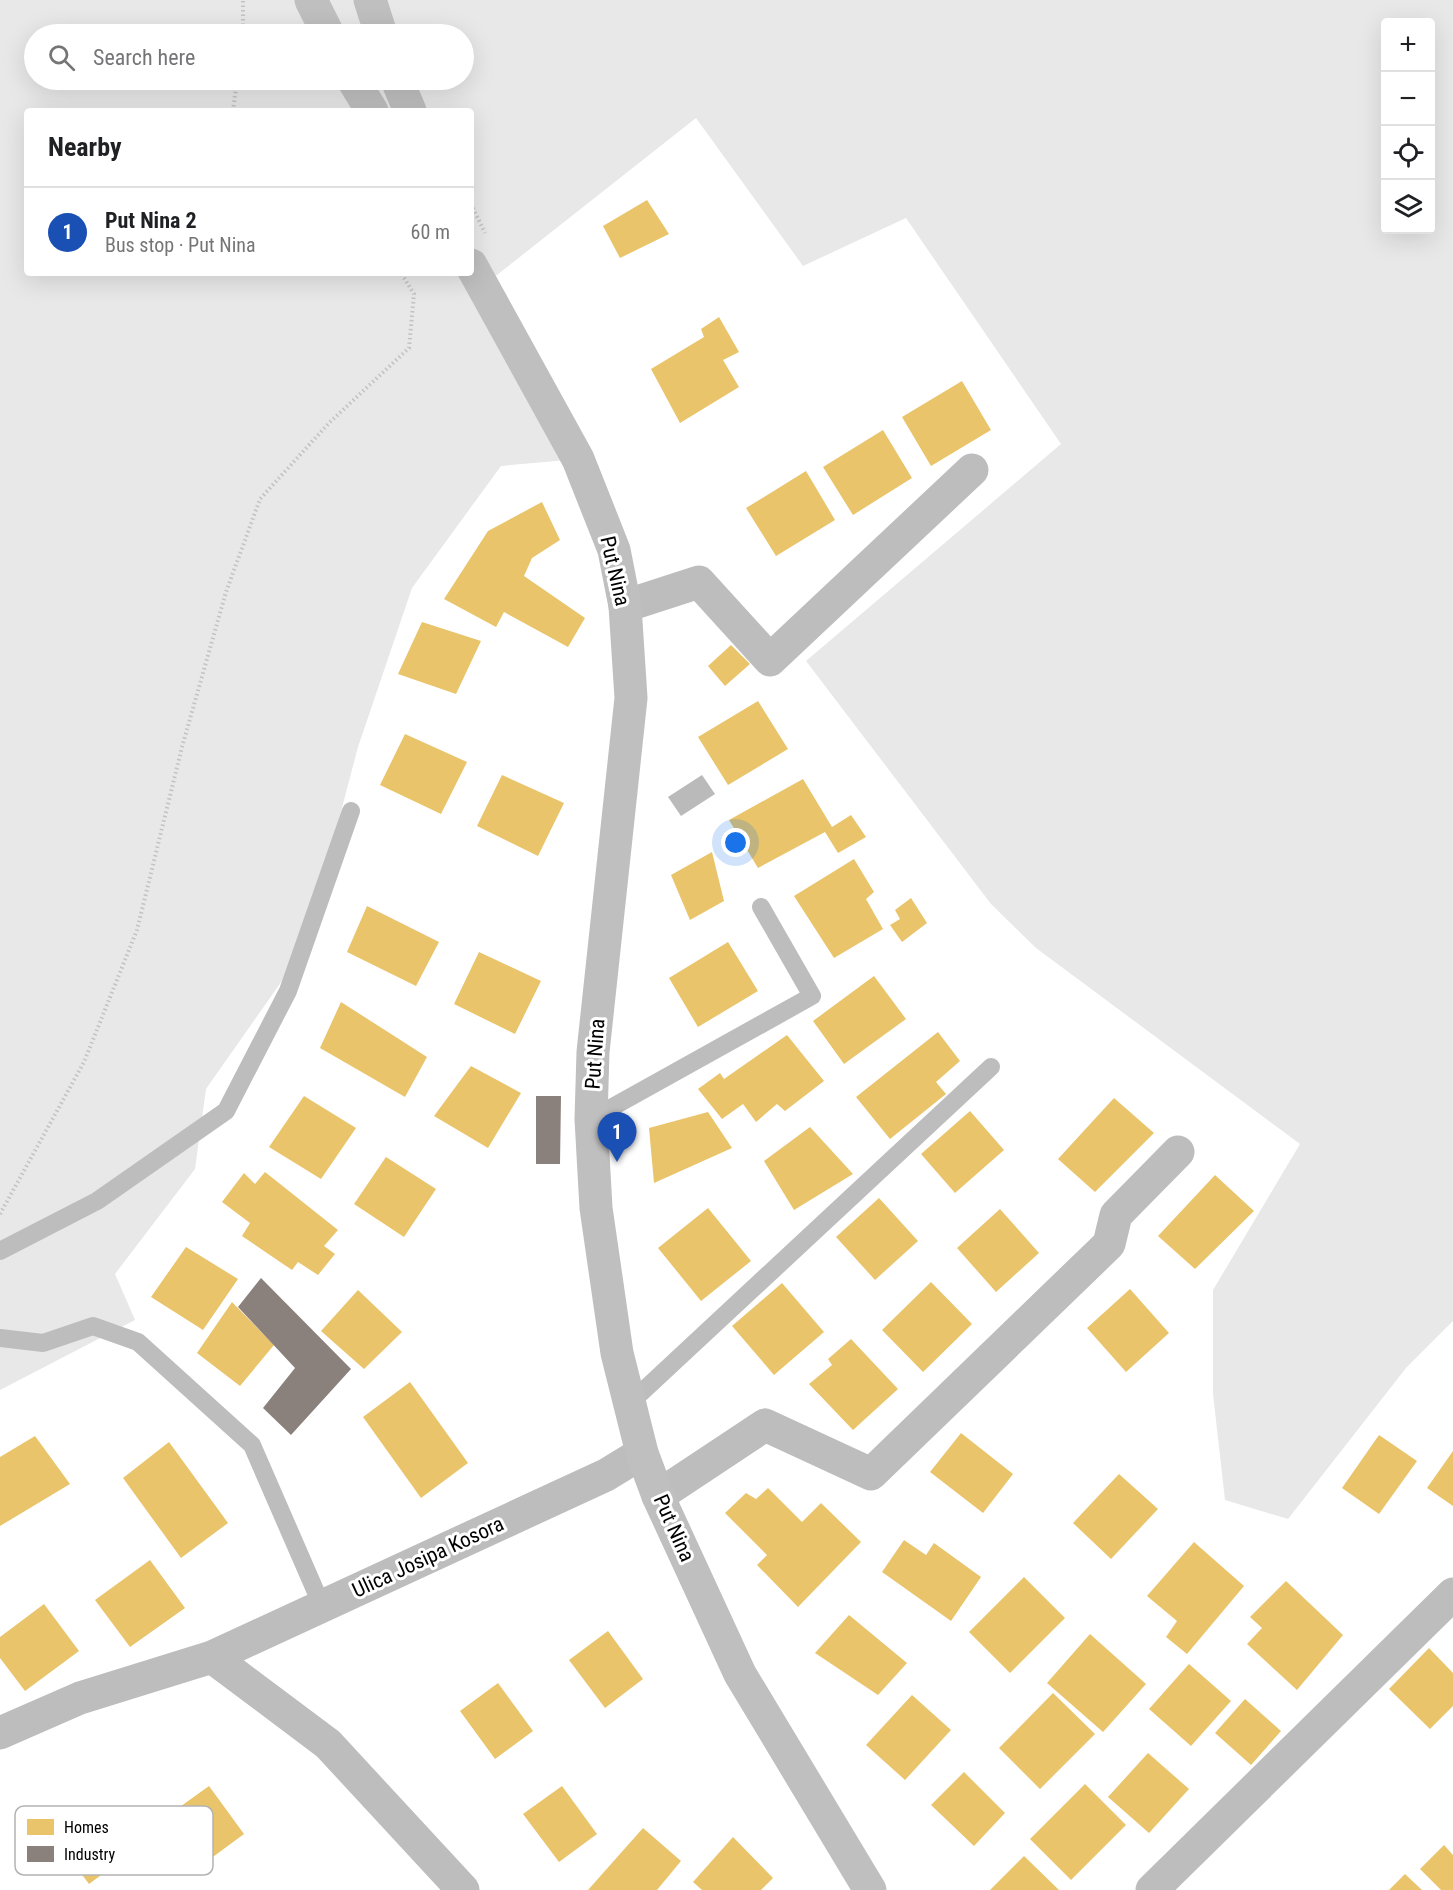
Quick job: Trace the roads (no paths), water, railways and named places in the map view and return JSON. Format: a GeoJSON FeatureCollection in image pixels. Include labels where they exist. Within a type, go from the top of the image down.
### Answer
{"type":"FeatureCollection","features":[{"type":"Feature","properties":{"kind":"main road"},"geometry":{"type":"LineString","coordinates":[[310,0],[323,24]]}},
{"type":"Feature","properties":{"kind":"main road"},"geometry":{"type":"LineString","coordinates":[[370,0],[378,24]]}},
{"type":"Feature","properties":{"kind":"main road"},"geometry":{"type":"LineString","coordinates":[[359,90],[370,108]]}},
{"type":"Feature","properties":{"kind":"main road"},"geometry":{"type":"LineString","coordinates":[[401,90],[409,108]]}},
{"type":"Feature","properties":{"kind":"main road","name":"Put Nina"},"geometry":{"type":"LineString","coordinates":[[474,270],[578,459],[614,550],[625,606],[631,698],[593,1052],[591,1119],[596,1208],[605,1285],[629,1404],[642,1453],[658,1496],[740,1674],[870,1890]]}},
{"type":"Feature","properties":{"kind":"street"},"geometry":{"type":"LineString","coordinates":[[625,606],[699,582],[770,660],[972,470]]}},
{"type":"Feature","properties":{"kind":"street"},"geometry":{"type":"LineString","coordinates":[[658,1496],[765,1425],[871,1474],[1109,1244],[1116,1215],[1178,1152]]}},
{"type":"Feature","properties":{"kind":"street","name":"Ulica Josipa Kosora"},"geometry":{"type":"LineString","coordinates":[[0,1733],[80,1698],[212,1657],[606,1475],[642,1453]]}},
{"type":"Feature","properties":{"kind":"street"},"geometry":{"type":"LineString","coordinates":[[1152,1890],[1453,1594]]}},
{"type":"Feature","properties":{"kind":"street"},"geometry":{"type":"LineString","coordinates":[[212,1657],[328,1744],[463,1890]]}},
{"type":"Feature","properties":{"kind":"lane"},"geometry":{"type":"LineString","coordinates":[[0,1251],[97,1201],[226,1111],[288,992],[351,811]]}},
{"type":"Feature","properties":{"kind":"lane"},"geometry":{"type":"LineString","coordinates":[[591,1119],[812,996],[761,907]]}},
{"type":"Feature","properties":{"kind":"lane"},"geometry":{"type":"LineString","coordinates":[[629,1404],[991,1067]]}},
{"type":"Feature","properties":{"kind":"lane"},"geometry":{"type":"LineString","coordinates":[[0,1338],[43,1343],[93,1326],[138,1342],[252,1445],[322,1606]]}},
{"type":"Feature","properties":{"kind":"place","name":"Put Nina 2"},"geometry":{"type":"Point","coordinates":[617,1162]}}]}
